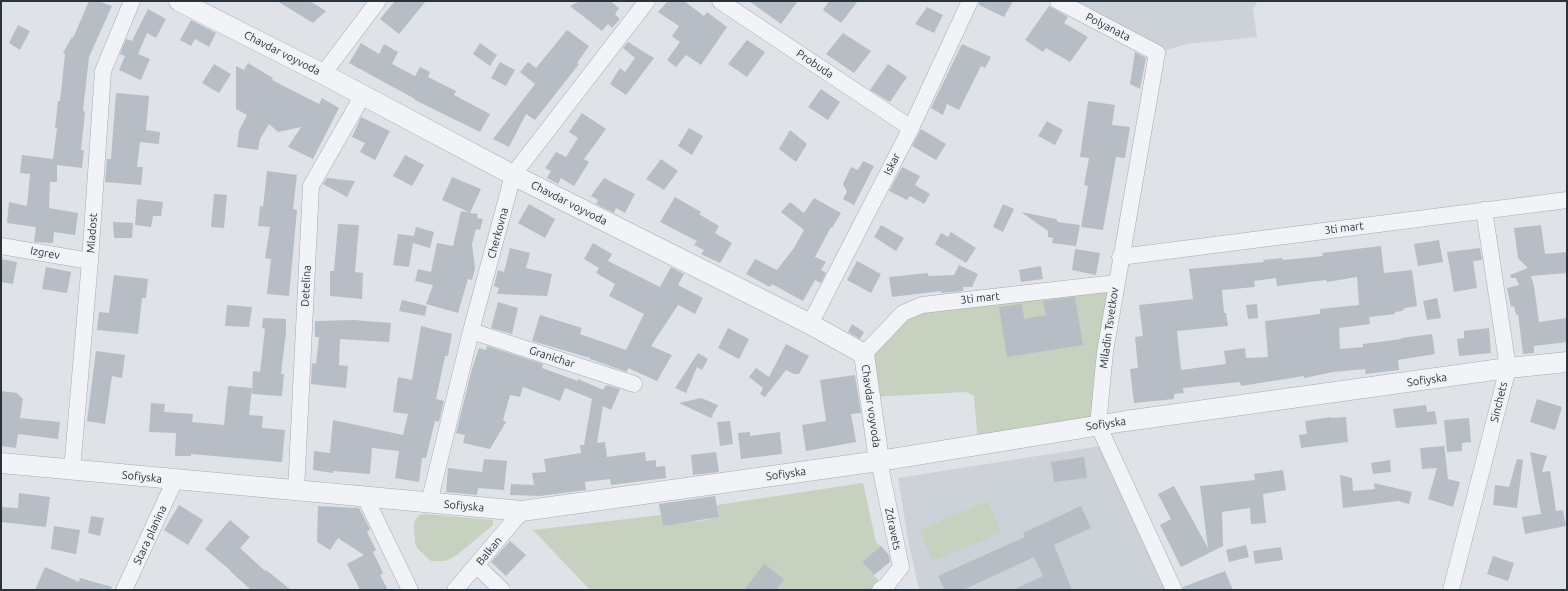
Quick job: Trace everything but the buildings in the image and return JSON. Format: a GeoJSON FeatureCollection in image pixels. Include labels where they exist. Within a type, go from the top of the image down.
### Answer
{"type":"FeatureCollection","features":[{"type":"Feature","properties":{"kind":"street","name":"Mladost"},"geometry":{"type":"LineString","coordinates":[[72,470],[90,261],[103,71],[132,1]]}},
{"type":"Feature","properties":{"kind":"street","name":"Chavdar voyvoda"},"geometry":{"type":"LineString","coordinates":[[179,1],[323,74],[514,175],[810,324],[864,354],[879,461]]}},
{"type":"Feature","properties":{"kind":"street"},"geometry":{"type":"LineString","coordinates":[[323,74],[378,1]]}},
{"type":"Feature","properties":{"kind":"street","name":"Cherkovna"},"geometry":{"type":"LineString","coordinates":[[429,503],[471,331],[514,175],[647,1]]}},
{"type":"Feature","properties":{"kind":"street","name":"Probuda"},"geometry":{"type":"LineString","coordinates":[[720,1],[911,128]]}},
{"type":"Feature","properties":{"kind":"street","name":"Iskar"},"geometry":{"type":"LineString","coordinates":[[810,324],[911,128],[970,1]]}},
{"type":"Feature","properties":{"kind":"street","name":"Polyanata"},"geometry":{"type":"LineString","coordinates":[[1058,1],[1157,53]]}},
{"type":"Feature","properties":{"kind":"street","name":"Miladin Tsvetkov"},"geometry":{"type":"LineString","coordinates":[[1098,425],[1105,352],[1120,258],[1157,53]]}},
{"type":"Feature","properties":{"kind":"street","name":"Detelina"},"geometry":{"type":"LineString","coordinates":[[296,490],[311,186],[363,95]]}},
{"type":"Feature","properties":{"kind":"street","name":"3ti mart"},"geometry":{"type":"LineString","coordinates":[[1120,258],[1567,200]]}},
{"type":"Feature","properties":{"kind":"street","name":"Sinchets"},"geometry":{"type":"LineString","coordinates":[[1451,590],[1508,368],[1484,210]]}},
{"type":"Feature","properties":{"kind":"street","name":"Izgrev"},"geometry":{"type":"LineString","coordinates":[[1,246],[90,261]]}},
{"type":"Feature","properties":{"kind":"street","name":"3ti mart"},"geometry":{"type":"LineString","coordinates":[[864,354],[903,313],[922,305],[1116,283]]}},
{"type":"Feature","properties":{"kind":"street","name":"Granichar"},"geometry":{"type":"LineString","coordinates":[[471,331],[634,384]]}},
{"type":"Feature","properties":{"kind":"street","name":"Sofiyska"},"geometry":{"type":"LineString","coordinates":[[1,463],[522,511],[879,461],[1098,425],[1508,368],[1567,362]]}},
{"type":"Feature","properties":{"kind":"street"},"geometry":{"type":"LineString","coordinates":[[1098,425],[1174,590]]}},
{"type":"Feature","properties":{"kind":"street","name":"Zdravets"},"geometry":{"type":"LineString","coordinates":[[879,461],[901,567],[887,588]]}},
{"type":"Feature","properties":{"kind":"street","name":"Stara planina"},"geometry":{"type":"LineString","coordinates":[[124,590],[175,480]]}},
{"type":"Feature","properties":{"kind":"street"},"geometry":{"type":"LineString","coordinates":[[365,497],[410,590]]}},
{"type":"Feature","properties":{"kind":"street","name":"Balkan"},"geometry":{"type":"LineString","coordinates":[[455,590],[522,511]]}},
{"type":"Feature","properties":{"kind":"street"},"geometry":{"type":"LineString","coordinates":[[476,566],[502,590]]}},
{"type":"Feature","properties":{"kind":"shaded area"},"geometry":{"type":"Polygon","coordinates":[[[1058,1],[1258,1],[1253,9],[1257,37],[1187,44],[1157,53],[1058,1]]]}},
{"type":"Feature","properties":{"kind":"shaded area"},"geometry":{"type":"Polygon","coordinates":[[[1107,445],[1174,590],[919,590],[908,540],[898,478],[1107,445]]]}},
{"type":"Feature","properties":{"kind":"green space"},"geometry":{"type":"Polygon","coordinates":[[[1116,283],[1098,425],[978,444],[974,396],[966,392],[870,397],[864,354],[903,313],[1116,283]]]}},
{"type":"Feature","properties":{"kind":"green space"},"geometry":{"type":"Polygon","coordinates":[[[863,483],[876,542],[881,546],[862,562],[884,587],[880,590],[590,590],[533,530],[661,515],[663,526],[684,522],[693,511],[695,522],[719,517],[717,505],[863,483]]]}},
{"type":"Feature","properties":{"kind":"green space"},"geometry":{"type":"Polygon","coordinates":[[[988,501],[1001,533],[933,561],[919,530],[988,501]]]}},
{"type":"Feature","properties":{"kind":"green space"},"geometry":{"type":"Polygon","coordinates":[[[425,514],[493,520],[493,525],[457,555],[445,561],[431,561],[418,549],[415,543],[415,520],[419,515],[425,514]]]}}]}
